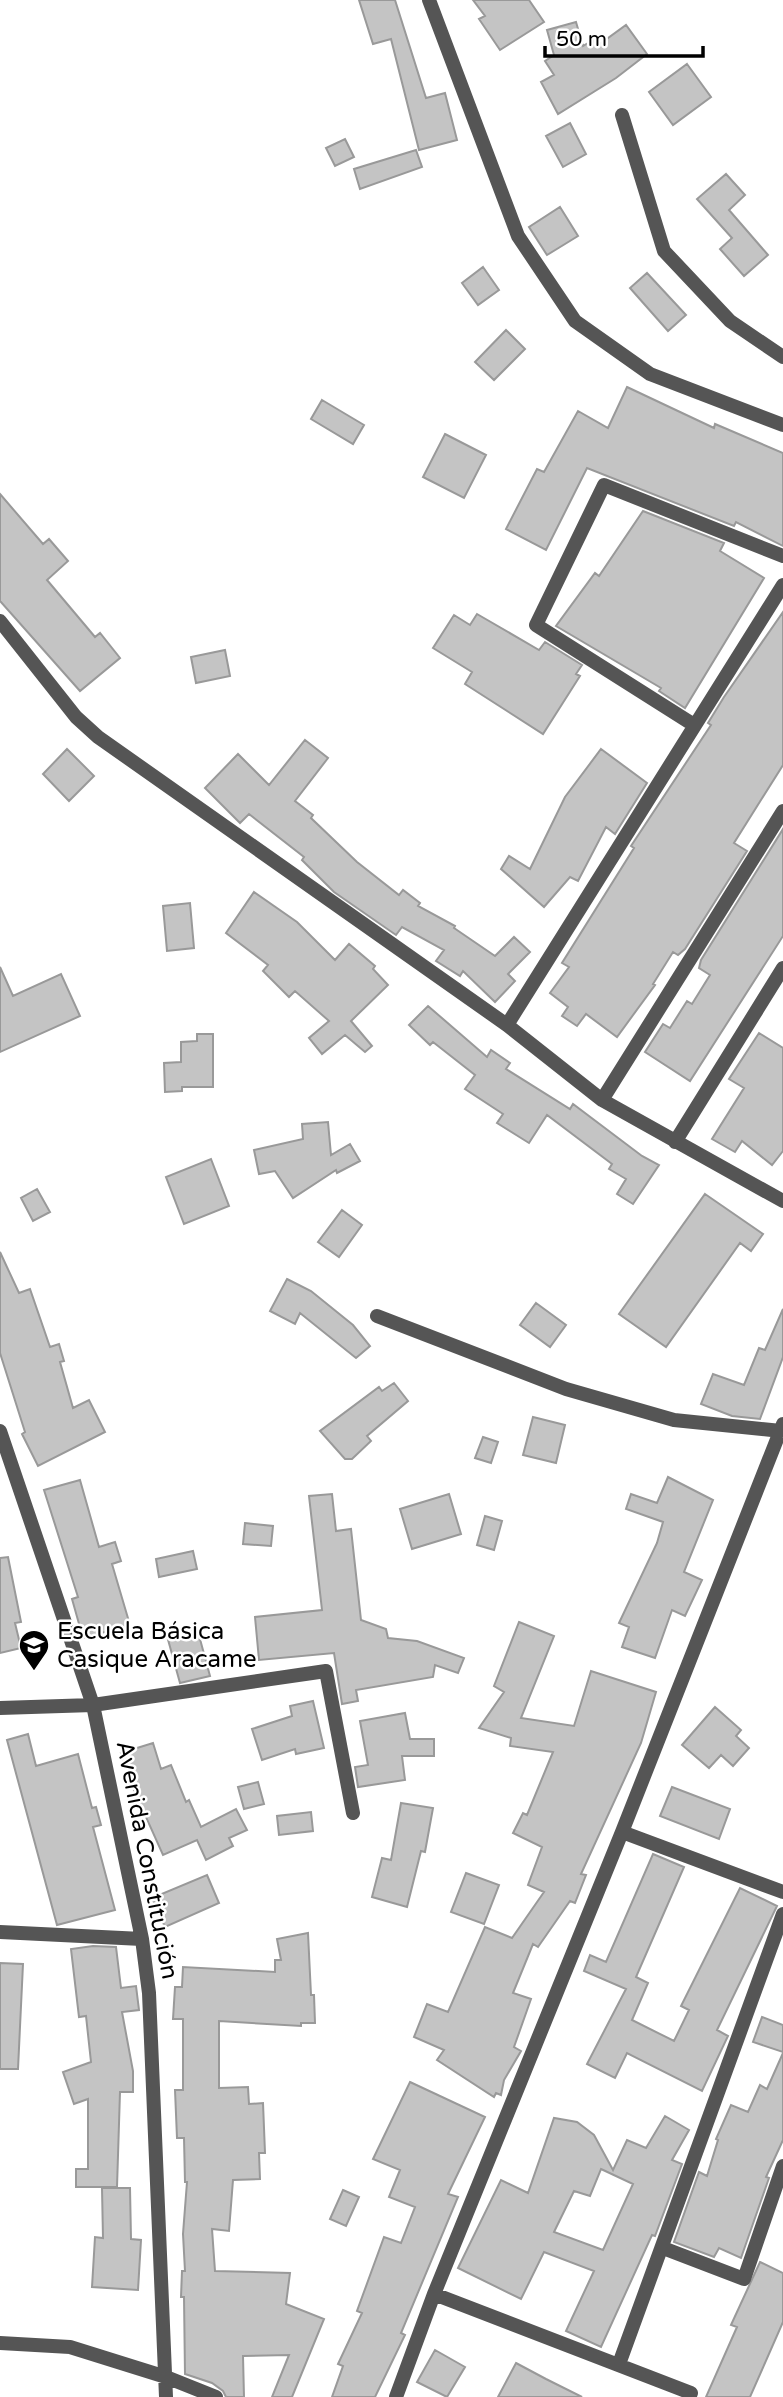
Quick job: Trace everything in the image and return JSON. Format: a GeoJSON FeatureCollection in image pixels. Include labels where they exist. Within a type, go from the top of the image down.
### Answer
{"type":"FeatureCollection","features":[{"type":"Feature","properties":{"kind":"street"},"geometry":{"type":"LineString","coordinates":[[429,0],[517,236],[575,321],[650,374],[783,425]]}},
{"type":"Feature","properties":{"kind":"street"},"geometry":{"type":"LineString","coordinates":[[622,115],[664,251],[730,321],[783,357]]}},
{"type":"Feature","properties":{"kind":"street"},"geometry":{"type":"LineString","coordinates":[[694,725],[536,625],[604,485],[783,556]]}},
{"type":"Feature","properties":{"kind":"street"},"geometry":{"type":"LineString","coordinates":[[506,1025],[783,585]]}},
{"type":"Feature","properties":{"kind":"street"},"geometry":{"type":"LineString","coordinates":[[0,621],[76,717],[98,737],[506,1025],[602,1100],[783,1201]]}},
{"type":"Feature","properties":{"kind":"street"},"geometry":{"type":"LineString","coordinates":[[602,1100],[783,811]]}},
{"type":"Feature","properties":{"kind":"street"},"geometry":{"type":"LineString","coordinates":[[675,1142],[783,968]]}},
{"type":"Feature","properties":{"kind":"street"},"geometry":{"type":"LineString","coordinates":[[377,1316],[566,1389],[674,1420],[782,1427],[622,1832],[434,2294],[396,2397]]}},
{"type":"Feature","properties":{"kind":"street","name":"Avenida Constitución"},"geometry":{"type":"LineString","coordinates":[[0,1431],[93,1705],[142,1939],[149,1993],[166,2397]]}},
{"type":"Feature","properties":{"kind":"street"},"geometry":{"type":"LineString","coordinates":[[0,1707],[93,1705],[326,1671],[353,1813]]}},
{"type":"Feature","properties":{"kind":"street"},"geometry":{"type":"LineString","coordinates":[[622,1832],[783,1892]]}},
{"type":"Feature","properties":{"kind":"street"},"geometry":{"type":"LineString","coordinates":[[619,2364],[783,1914]]}},
{"type":"Feature","properties":{"kind":"street"},"geometry":{"type":"LineString","coordinates":[[0,1932],[142,1939]]}},
{"type":"Feature","properties":{"kind":"street"},"geometry":{"type":"LineString","coordinates":[[663,2248],[744,2279],[783,2166]]}},
{"type":"Feature","properties":{"kind":"street"},"geometry":{"type":"LineString","coordinates":[[434,2294],[691,2392],[689,2397]]}},
{"type":"Feature","properties":{"kind":"street"},"geometry":{"type":"LineString","coordinates":[[0,2343],[70,2347],[166,2377],[216,2397]]}},
{"type":"Feature","properties":{"kind":"building"},"geometry":{"type":"Polygon","coordinates":[[[359,0],[395,0],[426,98],[445,93],[457,140],[419,150],[391,39],[373,44],[359,0]]]}},
{"type":"Feature","properties":{"kind":"building"},"geometry":{"type":"Polygon","coordinates":[[[473,0],[529,0],[544,22],[500,50],[479,19],[485,16],[473,0]]]}},
{"type":"Feature","properties":{"kind":"building"},"geometry":{"type":"Polygon","coordinates":[[[576,22],[583,46],[593,40],[597,46],[626,25],[647,54],[616,78],[558,114],[541,82],[554,75],[545,61],[554,55],[547,30],[576,22]]]}},
{"type":"Feature","properties":{"kind":"building"},"geometry":{"type":"Polygon","coordinates":[[[687,64],[711,97],[673,125],[649,92],[687,64]]]}},
{"type":"Feature","properties":{"kind":"building"},"geometry":{"type":"Polygon","coordinates":[[[570,123],[586,154],[563,167],[546,136],[570,123]]]}},
{"type":"Feature","properties":{"kind":"building"},"geometry":{"type":"Polygon","coordinates":[[[345,139],[354,157],[335,166],[326,148],[345,139]]]}},
{"type":"Feature","properties":{"kind":"building"},"geometry":{"type":"Polygon","coordinates":[[[416,150],[422,167],[360,189],[354,169],[416,150]]]}},
{"type":"Feature","properties":{"kind":"building"},"geometry":{"type":"Polygon","coordinates":[[[726,174],[745,195],[729,210],[768,255],[744,276],[720,249],[732,238],[697,199],[726,174]]]}},
{"type":"Feature","properties":{"kind":"building"},"geometry":{"type":"Polygon","coordinates":[[[560,207],[578,236],[547,255],[529,227],[560,207]]]}},
{"type":"Feature","properties":{"kind":"building"},"geometry":{"type":"Polygon","coordinates":[[[483,267],[499,290],[478,305],[462,283],[483,267]]]}},
{"type":"Feature","properties":{"kind":"building"},"geometry":{"type":"Polygon","coordinates":[[[647,273],[686,315],[668,331],[630,288],[647,273]]]}},
{"type":"Feature","properties":{"kind":"building"},"geometry":{"type":"Polygon","coordinates":[[[506,330],[525,349],[494,380],[475,362],[506,330]]]}},
{"type":"Feature","properties":{"kind":"building"},"geometry":{"type":"Polygon","coordinates":[[[627,387],[714,428],[715,424],[783,453],[783,546],[736,522],[734,526],[587,468],[546,550],[506,529],[537,469],[544,472],[578,411],[608,428],[627,387]]]}},
{"type":"Feature","properties":{"kind":"building"},"geometry":{"type":"Polygon","coordinates":[[[322,400],[364,425],[353,444],[311,419],[322,400]]]}},
{"type":"Feature","properties":{"kind":"building"},"geometry":{"type":"Polygon","coordinates":[[[445,434],[486,455],[464,498],[423,477],[445,434]]]}},
{"type":"Feature","properties":{"kind":"building"},"geometry":{"type":"Polygon","coordinates":[[[0,494],[43,544],[49,539],[68,561],[47,580],[95,637],[100,633],[120,658],[80,691],[0,601],[0,494]]]}},
{"type":"Feature","properties":{"kind":"building"},"geometry":{"type":"Polygon","coordinates":[[[643,511],[724,543],[720,551],[764,578],[685,708],[659,691],[661,688],[556,626],[595,573],[599,576],[643,511]]]}},
{"type":"Feature","properties":{"kind":"building"},"geometry":{"type":"Polygon","coordinates":[[[783,612],[783,765],[734,843],[747,851],[685,949],[678,955],[673,952],[653,984],[655,985],[617,1037],[586,1014],[577,1026],[562,1016],[568,1007],[550,993],[569,967],[562,963],[634,848],[631,846],[711,725],[708,723],[724,697],[783,612]]]}},
{"type":"Feature","properties":{"kind":"building"},"geometry":{"type":"Polygon","coordinates":[[[477,614],[539,650],[545,642],[582,665],[576,674],[580,676],[543,734],[465,684],[472,672],[433,648],[454,615],[470,625],[477,614]]]}},
{"type":"Feature","properties":{"kind":"building"},"geometry":{"type":"Polygon","coordinates":[[[225,650],[230,676],[196,683],[191,657],[225,650]]]}},
{"type":"Feature","properties":{"kind":"building"},"geometry":{"type":"Polygon","coordinates":[[[305,740],[328,758],[295,801],[313,815],[311,818],[357,862],[399,895],[403,890],[420,903],[418,906],[455,926],[454,928],[495,956],[514,937],[530,952],[508,974],[515,981],[495,1002],[463,971],[460,976],[436,961],[444,950],[402,927],[396,935],[334,892],[302,860],[304,857],[249,814],[240,823],[205,788],[238,754],[269,785],[305,740]]]}},
{"type":"Feature","properties":{"kind":"building"},"geometry":{"type":"Polygon","coordinates":[[[67,749],[94,776],[69,801],[43,774],[67,749]]]}},
{"type":"Feature","properties":{"kind":"building"},"geometry":{"type":"Polygon","coordinates":[[[601,749],[647,783],[615,834],[606,827],[578,881],[570,877],[544,907],[501,869],[509,856],[530,869],[565,797],[601,749]]]}},
{"type":"Feature","properties":{"kind":"building"},"geometry":{"type":"Polygon","coordinates":[[[783,829],[783,936],[690,1081],[645,1052],[663,1024],[670,1028],[687,1001],[692,1004],[710,975],[699,968],[701,960],[783,829]]]}},
{"type":"Feature","properties":{"kind":"building"},"geometry":{"type":"Polygon","coordinates":[[[254,892],[297,922],[335,960],[349,944],[375,966],[373,969],[388,985],[351,1021],[372,1046],[365,1052],[345,1035],[322,1054],[309,1038],[329,1021],[295,991],[289,997],[263,971],[268,965],[226,933],[254,892]]]}},
{"type":"Feature","properties":{"kind":"building"},"geometry":{"type":"Polygon","coordinates":[[[190,903],[194,948],[167,951],[163,906],[190,903]]]}},
{"type":"Feature","properties":{"kind":"building"},"geometry":{"type":"Polygon","coordinates":[[[0,967],[13,996],[61,974],[80,1016],[0,1052],[0,967]]]}},
{"type":"Feature","properties":{"kind":"building"},"geometry":{"type":"Polygon","coordinates":[[[428,1006],[487,1057],[491,1050],[510,1063],[506,1069],[570,1109],[573,1104],[642,1156],[659,1165],[633,1204],[617,1194],[626,1179],[609,1169],[612,1164],[547,1115],[529,1143],[497,1123],[503,1114],[465,1089],[475,1075],[433,1042],[430,1045],[409,1025],[428,1006]]]}},
{"type":"Feature","properties":{"kind":"building"},"geometry":{"type":"Polygon","coordinates":[[[759,1033],[783,1048],[783,1151],[772,1165],[742,1141],[735,1152],[712,1139],[744,1088],[729,1079],[759,1033]]]}},
{"type":"Feature","properties":{"kind":"building"},"geometry":{"type":"Polygon","coordinates":[[[197,1034],[213,1034],[213,1087],[182,1087],[182,1091],[165,1092],[164,1063],[181,1062],[181,1042],[197,1041],[197,1034]]]}},
{"type":"Feature","properties":{"kind":"building"},"geometry":{"type":"Polygon","coordinates":[[[328,1122],[331,1155],[350,1144],[360,1161],[337,1173],[336,1170],[293,1198],[275,1171],[259,1174],[254,1150],[303,1139],[302,1124],[328,1122]]]}},
{"type":"Feature","properties":{"kind":"building"},"geometry":{"type":"Polygon","coordinates":[[[211,1159],[229,1206],[184,1224],[166,1177],[211,1159]]]}},
{"type":"Feature","properties":{"kind":"building"},"geometry":{"type":"Polygon","coordinates":[[[37,1189],[50,1212],[33,1221],[21,1198],[37,1189]]]}},
{"type":"Feature","properties":{"kind":"building"},"geometry":{"type":"Polygon","coordinates":[[[705,1194],[763,1234],[751,1251],[740,1243],[666,1347],[619,1314],[705,1194]]]}},
{"type":"Feature","properties":{"kind":"building"},"geometry":{"type":"Polygon","coordinates":[[[342,1210],[362,1225],[339,1257],[318,1242],[342,1210]]]}},
{"type":"Feature","properties":{"kind":"building"},"geometry":{"type":"Polygon","coordinates":[[[0,1252],[19,1293],[30,1289],[50,1347],[59,1344],[64,1361],[60,1362],[73,1408],[89,1400],[105,1432],[38,1466],[22,1434],[25,1432],[0,1353],[0,1252]]]}},
{"type":"Feature","properties":{"kind":"building"},"geometry":{"type":"Polygon","coordinates":[[[287,1279],[311,1291],[353,1325],[370,1346],[356,1358],[300,1313],[295,1324],[270,1311],[287,1279]]]}},
{"type":"Feature","properties":{"kind":"building"},"geometry":{"type":"Polygon","coordinates":[[[536,1303],[566,1325],[550,1347],[520,1325],[536,1303]]]}},
{"type":"Feature","properties":{"kind":"building"},"geometry":{"type":"Polygon","coordinates":[[[783,1309],[783,1357],[760,1419],[732,1416],[701,1404],[713,1374],[744,1385],[759,1348],[765,1350],[783,1309]]]}},
{"type":"Feature","properties":{"kind":"building"},"geometry":{"type":"Polygon","coordinates":[[[394,1383],[408,1401],[367,1436],[371,1441],[352,1459],[345,1459],[320,1431],[379,1387],[382,1391],[394,1383]]]}},
{"type":"Feature","properties":{"kind":"building"},"geometry":{"type":"Polygon","coordinates":[[[533,1417],[565,1425],[556,1463],[523,1455],[533,1417]]]}},
{"type":"Feature","properties":{"kind":"building"},"geometry":{"type":"Polygon","coordinates":[[[483,1437],[498,1442],[491,1463],[475,1458],[483,1437]]]}},
{"type":"Feature","properties":{"kind":"building"},"geometry":{"type":"Polygon","coordinates":[[[668,1477],[713,1500],[684,1572],[702,1580],[685,1616],[672,1610],[655,1658],[622,1647],[629,1627],[619,1623],[657,1543],[663,1522],[626,1509],[631,1494],[657,1503],[668,1477]]]}},
{"type":"Feature","properties":{"kind":"building"},"geometry":{"type":"Polygon","coordinates":[[[80,1480],[99,1547],[115,1542],[121,1561],[112,1564],[130,1625],[83,1638],[72,1599],[78,1597],[44,1490],[80,1480]]]}},
{"type":"Feature","properties":{"kind":"building"},"geometry":{"type":"Polygon","coordinates":[[[332,1494],[336,1531],[351,1529],[361,1620],[386,1629],[388,1638],[417,1641],[464,1658],[458,1673],[435,1665],[433,1677],[356,1690],[358,1701],[342,1704],[334,1653],[259,1660],[255,1617],[322,1610],[309,1496],[332,1494]]]}},
{"type":"Feature","properties":{"kind":"building"},"geometry":{"type":"Polygon","coordinates":[[[449,1494],[461,1534],[412,1549],[400,1509],[449,1494]]]}},
{"type":"Feature","properties":{"kind":"building"},"geometry":{"type":"Polygon","coordinates":[[[485,1516],[502,1521],[494,1550],[477,1545],[485,1516]]]}},
{"type":"Feature","properties":{"kind":"building"},"geometry":{"type":"Polygon","coordinates":[[[245,1523],[273,1526],[271,1546],[243,1544],[245,1523]]]}},
{"type":"Feature","properties":{"kind":"building"},"geometry":{"type":"Polygon","coordinates":[[[193,1551],[197,1569],[159,1577],[156,1559],[193,1551]]]}},
{"type":"Feature","properties":{"kind":"building"},"geometry":{"type":"Polygon","coordinates":[[[8,1557],[21,1622],[15,1623],[21,1648],[0,1653],[0,1558],[8,1557]]]}},
{"type":"Feature","properties":{"kind":"building"},"geometry":{"type":"Polygon","coordinates":[[[519,1622],[554,1636],[521,1718],[574,1726],[591,1671],[656,1692],[641,1743],[581,1874],[586,1875],[575,1903],[570,1901],[538,1947],[533,1944],[513,1993],[531,1999],[514,2047],[521,2051],[504,2080],[501,2095],[496,2093],[494,2097],[437,2060],[444,2050],[414,2037],[427,2004],[448,2012],[485,1927],[512,1938],[544,1892],[528,1885],[542,1847],[513,1833],[523,1813],[527,1815],[553,1752],[510,1746],[511,1738],[479,1728],[504,1692],[494,1686],[519,1622]]]}},
{"type":"Feature","properties":{"kind":"building"},"geometry":{"type":"Polygon","coordinates":[[[197,1628],[210,1676],[180,1683],[167,1636],[197,1628]]]}},
{"type":"Feature","properties":{"kind":"building"},"geometry":{"type":"Polygon","coordinates":[[[313,1701],[324,1748],[296,1754],[295,1749],[262,1760],[252,1729],[292,1716],[290,1706],[313,1701]]]}},
{"type":"Feature","properties":{"kind":"building"},"geometry":{"type":"Polygon","coordinates":[[[715,1707],[741,1730],[736,1736],[749,1748],[733,1766],[721,1755],[709,1768],[682,1745],[715,1707]]]}},
{"type":"Feature","properties":{"kind":"building"},"geometry":{"type":"Polygon","coordinates":[[[405,1713],[410,1739],[434,1739],[434,1756],[402,1756],[405,1780],[358,1787],[355,1767],[368,1765],[360,1721],[405,1713]]]}},
{"type":"Feature","properties":{"kind":"building"},"geometry":{"type":"Polygon","coordinates":[[[28,1734],[36,1766],[78,1754],[92,1808],[96,1807],[101,1825],[93,1827],[115,1910],[57,1925],[7,1740],[28,1734]]]}},
{"type":"Feature","properties":{"kind":"building"},"geometry":{"type":"Polygon","coordinates":[[[153,1743],[161,1769],[171,1765],[186,1802],[189,1800],[201,1827],[236,1809],[247,1830],[229,1838],[233,1846],[206,1860],[197,1840],[163,1855],[128,1777],[121,1753],[153,1743]]]}},
{"type":"Feature","properties":{"kind":"building"},"geometry":{"type":"Polygon","coordinates":[[[258,1782],[264,1804],[244,1809],[238,1787],[258,1782]]]}},
{"type":"Feature","properties":{"kind":"building"},"geometry":{"type":"Polygon","coordinates":[[[672,1787],[730,1809],[719,1839],[660,1816],[672,1787]]]}},
{"type":"Feature","properties":{"kind":"building"},"geometry":{"type":"Polygon","coordinates":[[[401,1803],[433,1808],[425,1852],[421,1851],[407,1907],[372,1897],[382,1858],[391,1860],[401,1803]]]}},
{"type":"Feature","properties":{"kind":"building"},"geometry":{"type":"Polygon","coordinates":[[[311,1812],[313,1831],[279,1835],[277,1816],[311,1812]]]}},
{"type":"Feature","properties":{"kind":"building"},"geometry":{"type":"Polygon","coordinates":[[[653,1854],[684,1867],[636,1977],[648,1983],[632,2020],[674,2041],[689,2010],[681,2006],[740,1888],[777,1906],[717,2030],[728,2036],[702,2091],[627,2053],[615,2078],[587,2064],[626,1989],[584,1971],[590,1955],[606,1962],[653,1854]]]}},
{"type":"Feature","properties":{"kind":"building"},"geometry":{"type":"Polygon","coordinates":[[[466,1873],[499,1885],[484,1924],[451,1912],[466,1873]]]}},
{"type":"Feature","properties":{"kind":"building"},"geometry":{"type":"Polygon","coordinates":[[[207,1875],[219,1903],[165,1927],[152,1898],[207,1875]]]}},
{"type":"Feature","properties":{"kind":"building"},"geometry":{"type":"Polygon","coordinates":[[[308,1933],[315,2023],[301,2023],[301,2026],[219,2021],[219,2088],[248,2087],[249,2104],[263,2103],[265,2153],[259,2153],[260,2179],[233,2180],[229,2231],[212,2229],[215,2271],[290,2273],[286,2304],[324,2319],[292,2397],[272,2397],[289,2355],[243,2356],[244,2397],[226,2397],[223,2391],[212,2383],[185,2374],[184,2297],[181,2297],[182,2271],[185,2271],[183,2234],[187,2182],[184,2138],[177,2138],[175,2090],[183,2090],[183,2019],[173,2019],[175,1987],[182,1987],[183,1967],[275,1972],[275,1960],[281,1960],[277,1939],[308,1933]]]}},
{"type":"Feature","properties":{"kind":"building"},"geometry":{"type":"Polygon","coordinates":[[[116,1947],[121,1988],[136,1986],[139,2010],[122,2012],[133,2071],[133,2092],[120,2092],[117,2187],[76,2187],[76,2169],[88,2169],[88,2099],[74,2104],[63,2072],[91,2062],[86,2016],[79,2017],[71,1949],[116,1947]]]}},
{"type":"Feature","properties":{"kind":"building"},"geometry":{"type":"Polygon","coordinates":[[[0,1963],[23,1964],[18,2069],[0,2069],[0,1963]]]}},
{"type":"Feature","properties":{"kind":"building"},"geometry":{"type":"Polygon","coordinates":[[[762,2017],[783,2025],[783,2052],[753,2042],[762,2017]]]}},
{"type":"Feature","properties":{"kind":"building"},"geometry":{"type":"Polygon","coordinates":[[[783,2053],[783,2140],[766,2177],[769,2178],[741,2258],[719,2248],[714,2257],[674,2242],[699,2172],[707,2176],[718,2140],[716,2139],[731,2105],[748,2112],[760,2085],[767,2089],[783,2053]]]}},
{"type":"Feature","properties":{"kind":"building"},"geometry":{"type":"Polygon","coordinates":[[[410,2082],[485,2117],[448,2194],[458,2197],[401,2333],[405,2335],[375,2397],[332,2397],[343,2366],[338,2364],[362,2313],[357,2311],[384,2237],[401,2243],[415,2207],[389,2197],[400,2170],[373,2159],[410,2082]]]}},
{"type":"Feature","properties":{"kind":"building"},"geometry":{"type":"Polygon","coordinates":[[[665,2116],[689,2130],[672,2160],[682,2164],[655,2236],[652,2235],[601,2347],[566,2331],[594,2271],[544,2252],[521,2299],[458,2268],[501,2180],[528,2193],[554,2118],[577,2122],[594,2135],[613,2170],[627,2140],[646,2148],[665,2116]],[[601,2169],[590,2196],[574,2191],[554,2232],[603,2250],[633,2184],[601,2169]]]}},
{"type":"Feature","properties":{"kind":"building"},"geometry":{"type":"Polygon","coordinates":[[[102,2188],[130,2188],[131,2239],[141,2240],[138,2290],[92,2287],[95,2237],[103,2238],[102,2188]]]}},
{"type":"Feature","properties":{"kind":"building"},"geometry":{"type":"Polygon","coordinates":[[[343,2190],[359,2197],[346,2226],[330,2219],[343,2190]]]}},
{"type":"Feature","properties":{"kind":"building"},"geometry":{"type":"Polygon","coordinates":[[[760,2262],[783,2273],[783,2322],[750,2397],[706,2397],[737,2327],[731,2325],[760,2262]]]}},
{"type":"Feature","properties":{"kind":"building"},"geometry":{"type":"Polygon","coordinates":[[[435,2350],[465,2367],[447,2397],[417,2382],[435,2350]]]}},
{"type":"Feature","properties":{"kind":"building"},"geometry":{"type":"Polygon","coordinates":[[[516,2363],[546,2379],[582,2397],[498,2397],[516,2363]]]}},
{"type":"Feature","properties":{"kind":"place","name":"Escuela Básica Casique Aracame"},"geometry":{"type":"Point","coordinates":[34,1672]}}]}
